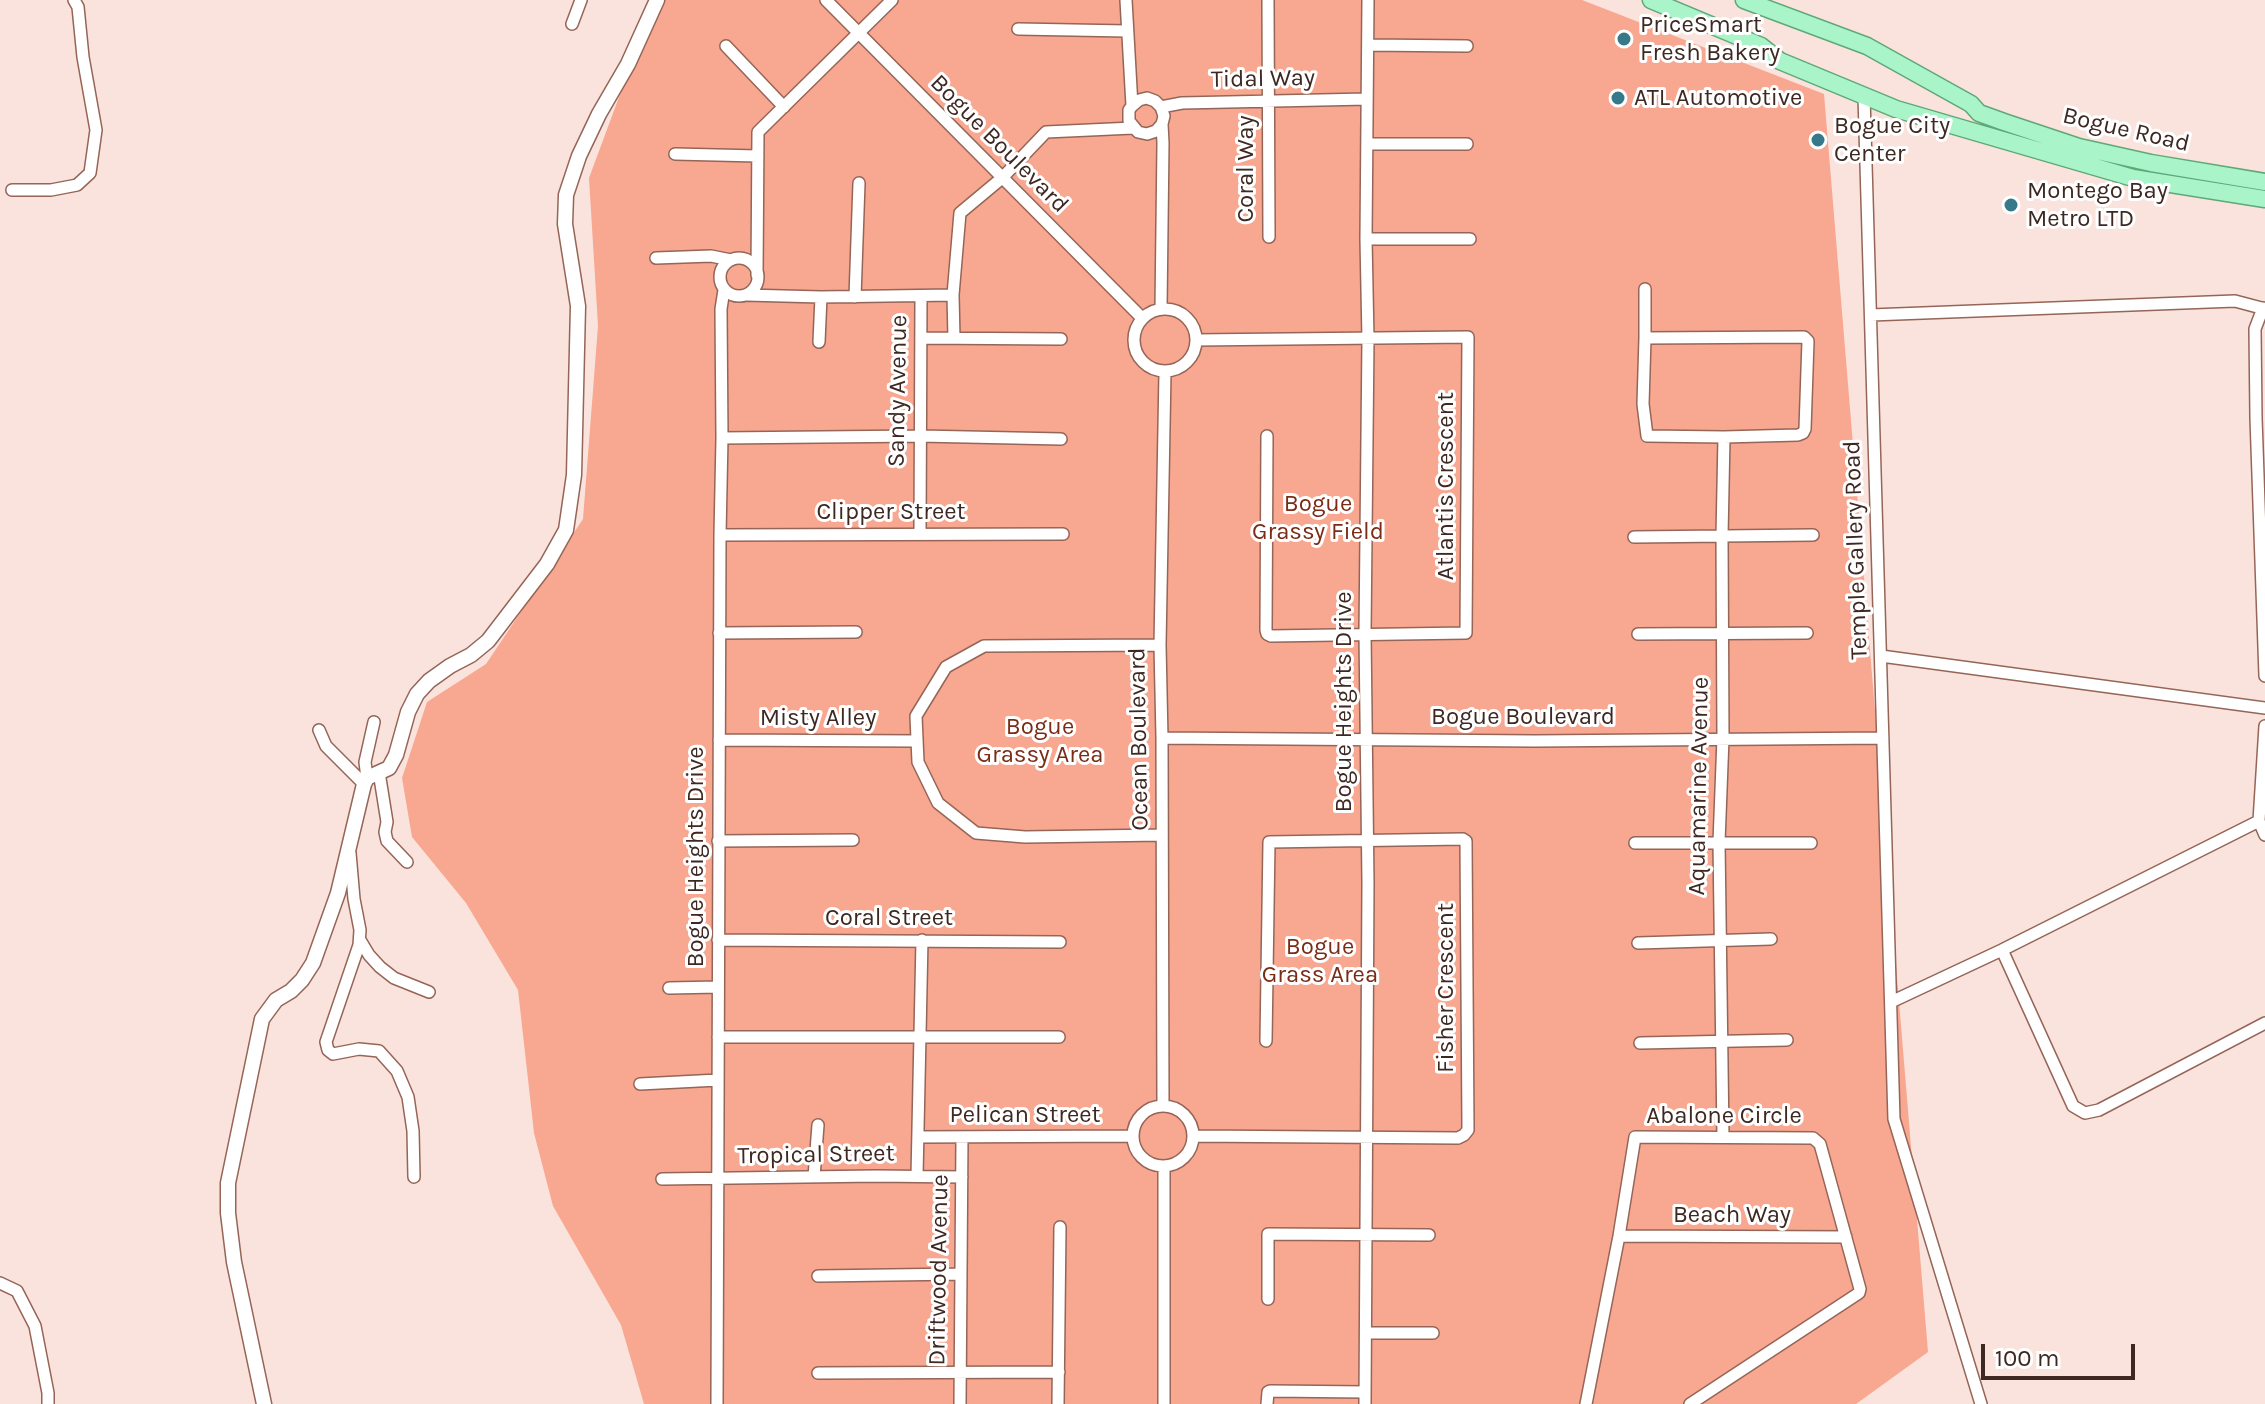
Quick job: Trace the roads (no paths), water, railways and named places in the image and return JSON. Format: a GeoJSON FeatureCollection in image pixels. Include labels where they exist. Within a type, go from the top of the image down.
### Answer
{"type":"FeatureCollection","features":[{"type":"Feature","properties":{"kind":"main road","name":"Bogue Road"},"geometry":{"type":"LineString","coordinates":[[1651,0],[1761,46],[1780,61],[1909,113],[2133,178],[2265,199]]}},
{"type":"Feature","properties":{"kind":"main road","name":"Bogue Road"},"geometry":{"type":"LineString","coordinates":[[1744,0],[1867,46],[1971,104],[1979,113],[2079,147],[2151,163],[2265,182]]}},
{"type":"Feature","properties":{"kind":"street"},"geometry":{"type":"LineString","coordinates":[[12,190],[51,190],[77,185],[90,173],[96,130],[78,7],[74,0]]}},
{"type":"Feature","properties":{"kind":"street"},"geometry":{"type":"LineString","coordinates":[[572,24],[581,0]]}},
{"type":"Feature","properties":{"kind":"street"},"geometry":{"type":"LineString","coordinates":[[264,1404],[234,1262],[228,1213],[228,1183],[262,1019],[276,1000],[302,980],[313,963],[338,893],[370,778],[389,768],[417,694],[429,681],[488,641],[547,564],[566,530],[574,475],[578,306],[565,224],[566,195],[592,128],[628,64],[657,0]]}},
{"type":"Feature","properties":{"kind":"street","name":"Bogue Boulevard"},"geometry":{"type":"LineString","coordinates":[[826,0],[1142,318]]}},
{"type":"Feature","properties":{"kind":"street"},"geometry":{"type":"LineString","coordinates":[[721,309],[754,288],[757,279],[758,132],[892,0]]}},
{"type":"Feature","properties":{"kind":"street"},"geometry":{"type":"LineString","coordinates":[[1126,0],[1132,106],[1128,116],[1138,132],[1147,134],[1156,131],[1162,124]]}},
{"type":"Feature","properties":{"kind":"street","name":"Coral Way"},"geometry":{"type":"LineString","coordinates":[[1268,0],[1269,237]]}},
{"type":"Feature","properties":{"kind":"street","name":"Bogue Heights Drive"},"geometry":{"type":"LineString","coordinates":[[1365,1398],[1368,0]]}},
{"type":"Feature","properties":{"kind":"street"},"geometry":{"type":"LineString","coordinates":[[1018,29],[1127,31]]}},
{"type":"Feature","properties":{"kind":"street"},"geometry":{"type":"LineString","coordinates":[[1368,45],[1467,46]]}},
{"type":"Feature","properties":{"kind":"street"},"geometry":{"type":"LineString","coordinates":[[726,46],[784,107]]}},
{"type":"Feature","properties":{"kind":"street","name":"Temple Gallery Road"},"geometry":{"type":"LineString","coordinates":[[1864,96],[1894,1119],[1981,1404]]}},
{"type":"Feature","properties":{"kind":"street"},"geometry":{"type":"LineString","coordinates":[[1132,106],[1147,98],[1161,107],[1164,116],[1161,309]]}},
{"type":"Feature","properties":{"kind":"street","name":"Tidal Way"},"geometry":{"type":"LineString","coordinates":[[1161,107],[1182,103],[1367,99]]}},
{"type":"Feature","properties":{"kind":"street"},"geometry":{"type":"LineString","coordinates":[[954,338],[953,295],[960,213],[1002,178],[1046,132],[1133,128]]}},
{"type":"Feature","properties":{"kind":"street"},"geometry":{"type":"LineString","coordinates":[[1367,144],[1467,144]]}},
{"type":"Feature","properties":{"kind":"street"},"geometry":{"type":"LineString","coordinates":[[675,154],[758,156]]}},
{"type":"Feature","properties":{"kind":"street"},"geometry":{"type":"LineString","coordinates":[[855,297],[859,183]]}},
{"type":"Feature","properties":{"kind":"street"},"geometry":{"type":"LineString","coordinates":[[1366,239],[1470,239]]}},
{"type":"Feature","properties":{"kind":"street"},"geometry":{"type":"LineString","coordinates":[[743,296],[735,296],[724,290],[720,280],[732,263],[758,246]]}},
{"type":"Feature","properties":{"kind":"street"},"geometry":{"type":"LineString","coordinates":[[656,258],[711,256],[754,266],[765,297]]}},
{"type":"Feature","properties":{"kind":"street"},"geometry":{"type":"LineString","coordinates":[[1645,289],[1643,404],[1647,436],[1724,437],[1803,433],[1806,338],[1645,338]]}},
{"type":"Feature","properties":{"kind":"street","name":"Bogue Heights Drive"},"geometry":{"type":"LineString","coordinates":[[717,1404],[721,309],[724,290]]}},
{"type":"Feature","properties":{"kind":"street","name":"Sandy Avenue"},"geometry":{"type":"LineString","coordinates":[[743,296],[953,295]]}},
{"type":"Feature","properties":{"kind":"street"},"geometry":{"type":"LineString","coordinates":[[819,342],[821,297]]}},
{"type":"Feature","properties":{"kind":"street","name":"Sandy Avenue"},"geometry":{"type":"LineString","coordinates":[[920,533],[921,297]]}},
{"type":"Feature","properties":{"kind":"street"},"geometry":{"type":"LineString","coordinates":[[1871,315],[2235,301],[2264,308],[2255,329],[2265,676]]}},
{"type":"Feature","properties":{"kind":"street"},"geometry":{"type":"LineString","coordinates":[[1161,309],[1181,313],[1194,329],[1196,340],[1195,349],[1184,365],[1165,372],[1145,365],[1134,348],[1133,337],[1142,318],[1161,309]]}},
{"type":"Feature","properties":{"kind":"street"},"geometry":{"type":"LineString","coordinates":[[921,338],[1061,339]]}},
{"type":"Feature","properties":{"kind":"street","name":"Atlantis Crescent"},"geometry":{"type":"LineString","coordinates":[[1365,633],[1467,632],[1469,338],[1368,339]]}},
{"type":"Feature","properties":{"kind":"street"},"geometry":{"type":"LineString","coordinates":[[1196,340],[1368,339]]}},
{"type":"Feature","properties":{"kind":"street","name":"Ocean Boulevard"},"geometry":{"type":"LineString","coordinates":[[1163,1106],[1160,645],[1165,372]]}},
{"type":"Feature","properties":{"kind":"street"},"geometry":{"type":"LineString","coordinates":[[722,438],[920,436],[1061,439]]}},
{"type":"Feature","properties":{"kind":"street"},"geometry":{"type":"LineString","coordinates":[[1267,436],[1267,634],[1365,633]]}},
{"type":"Feature","properties":{"kind":"street","name":"Aquamarine Avenue"},"geometry":{"type":"LineString","coordinates":[[1723,1137],[1719,842],[1723,738],[1724,437]]}},
{"type":"Feature","properties":{"kind":"street","name":"Clipper Street"},"geometry":{"type":"LineString","coordinates":[[720,535],[1063,534]]}},
{"type":"Feature","properties":{"kind":"street"},"geometry":{"type":"LineString","coordinates":[[1634,537],[1813,535]]}},
{"type":"Feature","properties":{"kind":"street"},"geometry":{"type":"LineString","coordinates":[[719,633],[856,632]]}},
{"type":"Feature","properties":{"kind":"street"},"geometry":{"type":"LineString","coordinates":[[1638,634],[1807,633]]}},
{"type":"Feature","properties":{"kind":"street"},"geometry":{"type":"LineString","coordinates":[[1160,645],[984,646],[946,667],[916,716],[918,762],[938,803],[976,833],[1025,837],[1162,835]]}},
{"type":"Feature","properties":{"kind":"street"},"geometry":{"type":"LineString","coordinates":[[1881,656],[2265,708]]}},
{"type":"Feature","properties":{"kind":"street"},"geometry":{"type":"LineString","coordinates":[[374,722],[365,762],[387,822],[387,841],[407,862]]}},
{"type":"Feature","properties":{"kind":"street"},"geometry":{"type":"LineString","coordinates":[[2265,726],[2259,821],[2265,835]]}},
{"type":"Feature","properties":{"kind":"street"},"geometry":{"type":"LineString","coordinates":[[319,730],[326,746],[370,778]]}},
{"type":"Feature","properties":{"kind":"street","name":"Bogue Boulevard"},"geometry":{"type":"LineString","coordinates":[[1162,738],[1535,741],[1883,738]]}},
{"type":"Feature","properties":{"kind":"street","name":"Misty Alley"},"geometry":{"type":"LineString","coordinates":[[719,740],[917,741]]}},
{"type":"Feature","properties":{"kind":"street"},"geometry":{"type":"LineString","coordinates":[[1891,1002],[2259,821]]}},
{"type":"Feature","properties":{"kind":"street"},"geometry":{"type":"LineString","coordinates":[[718,841],[853,840]]}},
{"type":"Feature","properties":{"kind":"street"},"geometry":{"type":"LineString","coordinates":[[1266,1041],[1269,842],[1367,841]]}},
{"type":"Feature","properties":{"kind":"street","name":"Fisher Crescent"},"geometry":{"type":"LineString","coordinates":[[1367,841],[1466,841],[1468,1130],[1458,1138],[1367,1137]]}},
{"type":"Feature","properties":{"kind":"street"},"geometry":{"type":"LineString","coordinates":[[1635,843],[1811,843]]}},
{"type":"Feature","properties":{"kind":"street"},"geometry":{"type":"LineString","coordinates":[[349,849],[360,939],[326,1042],[333,1054],[359,1049],[379,1051],[397,1071],[408,1097],[413,1131],[414,1177]]}},
{"type":"Feature","properties":{"kind":"street"},"geometry":{"type":"LineString","coordinates":[[360,939],[369,955],[394,978],[429,992]]}},
{"type":"Feature","properties":{"kind":"street"},"geometry":{"type":"LineString","coordinates":[[1638,943],[1771,939]]}},
{"type":"Feature","properties":{"kind":"street","name":"Coral Street"},"geometry":{"type":"LineString","coordinates":[[718,940],[1060,942]]}},
{"type":"Feature","properties":{"kind":"street"},"geometry":{"type":"LineString","coordinates":[[917,1176],[922,940]]}},
{"type":"Feature","properties":{"kind":"street"},"geometry":{"type":"LineString","coordinates":[[2002,950],[2073,1106],[2085,1113],[2099,1110],[2265,1023]]}},
{"type":"Feature","properties":{"kind":"street"},"geometry":{"type":"LineString","coordinates":[[669,988],[718,987]]}},
{"type":"Feature","properties":{"kind":"street"},"geometry":{"type":"LineString","coordinates":[[718,1037],[1059,1037]]}},
{"type":"Feature","properties":{"kind":"street"},"geometry":{"type":"LineString","coordinates":[[1640,1043],[1787,1040]]}},
{"type":"Feature","properties":{"kind":"street"},"geometry":{"type":"LineString","coordinates":[[640,1084],[718,1080]]}},
{"type":"Feature","properties":{"kind":"street"},"geometry":{"type":"LineString","coordinates":[[1163,1106],[1181,1111],[1191,1126],[1193,1136],[1188,1153],[1173,1164],[1164,1166],[1146,1161],[1134,1145],[1133,1136],[1134,1126],[1145,1111],[1163,1106]]}},
{"type":"Feature","properties":{"kind":"street"},"geometry":{"type":"LineString","coordinates":[[814,1177],[818,1125]]}},
{"type":"Feature","properties":{"kind":"street","name":"Pelican Street"},"geometry":{"type":"LineString","coordinates":[[918,1137],[1133,1136]]}},
{"type":"Feature","properties":{"kind":"street"},"geometry":{"type":"LineString","coordinates":[[1193,1136],[1367,1137]]}},
{"type":"Feature","properties":{"kind":"street","name":"Driftwood Avenue"},"geometry":{"type":"LineString","coordinates":[[960,1404],[962,1137]]}},
{"type":"Feature","properties":{"kind":"street","name":"Abalone Circle"},"geometry":{"type":"LineString","coordinates":[[1586,1404],[1635,1137],[1818,1140],[1860,1289],[1857,1296],[1690,1404]]}},
{"type":"Feature","properties":{"kind":"street"},"geometry":{"type":"LineString","coordinates":[[1164,1166],[1164,1404]]}},
{"type":"Feature","properties":{"kind":"street","name":"Tropical Street"},"geometry":{"type":"LineString","coordinates":[[662,1179],[962,1177]]}},
{"type":"Feature","properties":{"kind":"street"},"geometry":{"type":"LineString","coordinates":[[1058,1404],[1060,1227]]}},
{"type":"Feature","properties":{"kind":"street"},"geometry":{"type":"LineString","coordinates":[[1268,1299],[1268,1234],[1429,1235]]}},
{"type":"Feature","properties":{"kind":"street","name":"Beach Way"},"geometry":{"type":"LineString","coordinates":[[1619,1236],[1846,1237]]}},
{"type":"Feature","properties":{"kind":"street"},"geometry":{"type":"LineString","coordinates":[[818,1276],[961,1274]]}},
{"type":"Feature","properties":{"kind":"street"},"geometry":{"type":"LineString","coordinates":[[0,1283],[17,1291],[35,1326],[48,1404]]}},
{"type":"Feature","properties":{"kind":"street"},"geometry":{"type":"LineString","coordinates":[[1366,1333],[1433,1333]]}},
{"type":"Feature","properties":{"kind":"street"},"geometry":{"type":"LineString","coordinates":[[818,1373],[1059,1372]]}},
{"type":"Feature","properties":{"kind":"street"},"geometry":{"type":"LineString","coordinates":[[1267,1404],[1270,1391],[1365,1398]]}},
{"type":"Feature","properties":{"kind":"place","name":"PriceSmart Fresh Bakery"},"geometry":{"type":"Point","coordinates":[1624,39]}},
{"type":"Feature","properties":{"kind":"place","name":"ATL Automotive"},"geometry":{"type":"Point","coordinates":[1618,98]}},
{"type":"Feature","properties":{"kind":"place","name":"Bogue City Center"},"geometry":{"type":"Point","coordinates":[1818,140]}},
{"type":"Feature","properties":{"kind":"place","name":"Montego Bay Metro LTD"},"geometry":{"type":"Point","coordinates":[2011,205]}},
{"type":"Feature","properties":{"kind":"park label","name":"Bogue Grassy Field"},"geometry":{"type":"Point","coordinates":[1318,518]}},
{"type":"Feature","properties":{"kind":"park label","name":"Bogue Grassy Area"},"geometry":{"type":"Point","coordinates":[1040,741]}},
{"type":"Feature","properties":{"kind":"park label","name":"Bogue Grass Area"},"geometry":{"type":"Point","coordinates":[1320,961]}}]}
